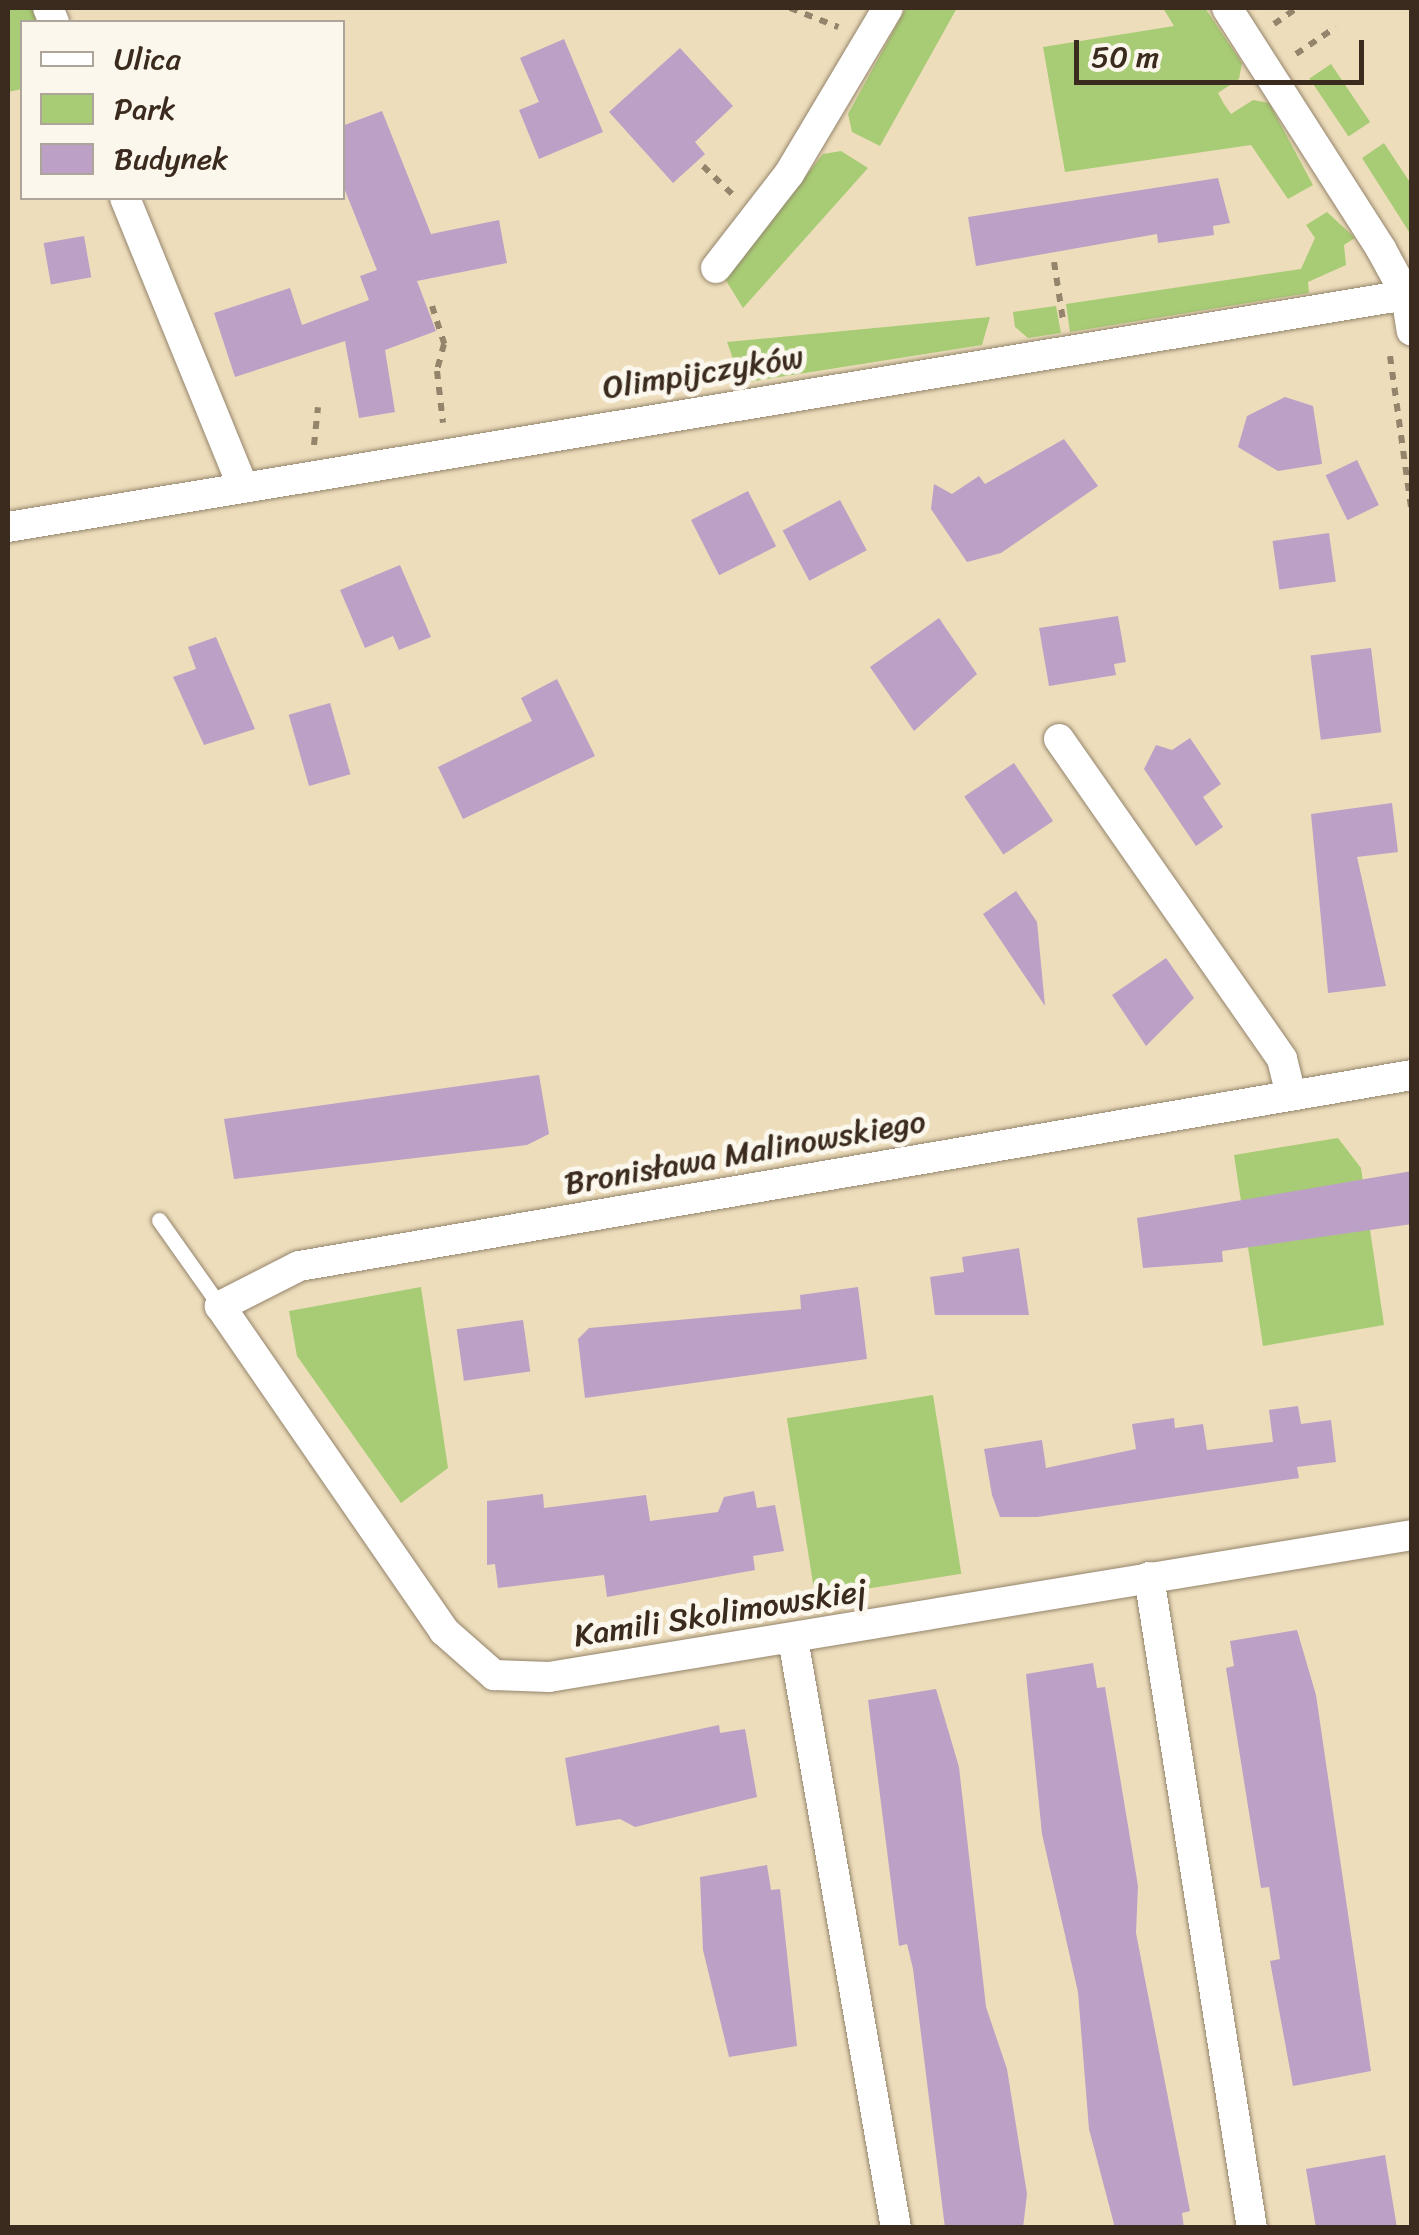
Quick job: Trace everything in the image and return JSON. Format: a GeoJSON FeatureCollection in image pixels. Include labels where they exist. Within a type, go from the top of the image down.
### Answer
{"type":"FeatureCollection","features":[{"type":"Feature","properties":{"kind":"street"},"geometry":{"type":"LineString","coordinates":[[716,268],[789,174],[888,8]]}},
{"type":"Feature","properties":{"kind":"street"},"geometry":{"type":"LineString","coordinates":[[1226,8],[1409,294],[1412,332]]}},
{"type":"Feature","properties":{"kind":"street"},"geometry":{"type":"LineString","coordinates":[[127,200],[244,487]]}},
{"type":"Feature","properties":{"kind":"street","name":"Olimpijczyków"},"geometry":{"type":"LineString","coordinates":[[8,527],[1409,294]]}},
{"type":"Feature","properties":{"kind":"street"},"geometry":{"type":"LineString","coordinates":[[1059,739],[1282,1059],[1292,1094]]}},
{"type":"Feature","properties":{"kind":"street","name":"Bronisława Malinowskiego"},"geometry":{"type":"LineString","coordinates":[[220,1306],[300,1266],[1412,1076]]}},
{"type":"Feature","properties":{"kind":"street","name":"Kamili Skolimowskiej"},"geometry":{"type":"LineString","coordinates":[[220,1306],[473,1665],[549,1678],[1412,1535]]}},
{"type":"Feature","properties":{"kind":"street"},"geometry":{"type":"LineString","coordinates":[[1150,1577],[1252,2228]]}},
{"type":"Feature","properties":{"kind":"street"},"geometry":{"type":"LineString","coordinates":[[793,1639],[896,2228]]}},
{"type":"Feature","properties":{"kind":"lane"},"geometry":{"type":"LineString","coordinates":[[159,1220],[220,1306]]}},
{"type":"Feature","properties":{"kind":"path"},"geometry":{"type":"LineString","coordinates":[[790,8],[848,32]]}},
{"type":"Feature","properties":{"kind":"path"},"geometry":{"type":"LineString","coordinates":[[1268,28],[1297,8]]}},
{"type":"Feature","properties":{"kind":"path"},"geometry":{"type":"LineString","coordinates":[[1288,60],[1336,27]]}},
{"type":"Feature","properties":{"kind":"path"},"geometry":{"type":"LineString","coordinates":[[1054,262],[1068,350]]}},
{"type":"Feature","properties":{"kind":"path"},"geometry":{"type":"LineString","coordinates":[[432,306],[444,344],[437,382],[448,454]]}},
{"type":"Feature","properties":{"kind":"path"},"geometry":{"type":"LineString","coordinates":[[1390,355],[1412,514]]}},
{"type":"Feature","properties":{"kind":"green space"},"geometry":{"type":"Polygon","coordinates":[[[8,8],[32,8],[37,20],[20,20],[20,89],[8,92],[8,8]]]}},
{"type":"Feature","properties":{"kind":"green space"},"geometry":{"type":"Polygon","coordinates":[[[906,8],[957,8],[880,146],[852,132],[848,114],[906,8]]]}},
{"type":"Feature","properties":{"kind":"green space"},"geometry":{"type":"Polygon","coordinates":[[[1163,8],[1205,8],[1242,63],[1239,79],[1218,93],[1224,104],[1231,114],[1253,100],[1269,103],[1313,185],[1288,199],[1251,145],[1065,172],[1043,47],[1174,26],[1163,8]]]}},
{"type":"Feature","properties":{"kind":"green space"},"geometry":{"type":"Polygon","coordinates":[[[1331,64],[1370,122],[1349,137],[1309,79],[1331,64]]]}},
{"type":"Feature","properties":{"kind":"green space"},"geometry":{"type":"Polygon","coordinates":[[[1384,143],[1411,184],[1411,235],[1362,158],[1384,143]]]}},
{"type":"Feature","properties":{"kind":"green space"},"geometry":{"type":"Polygon","coordinates":[[[841,151],[868,168],[743,308],[725,279],[823,154],[841,151]]]}},
{"type":"Feature","properties":{"kind":"green space"},"geometry":{"type":"Polygon","coordinates":[[[1327,212],[1355,238],[1344,245],[1346,265],[1308,282],[1309,293],[1070,332],[1066,304],[1301,269],[1315,238],[1306,225],[1327,212]]]}},
{"type":"Feature","properties":{"kind":"green space"},"geometry":{"type":"Polygon","coordinates":[[[1056,306],[1061,333],[1028,338],[1015,327],[1013,312],[1056,306]]]}},
{"type":"Feature","properties":{"kind":"green space"},"geometry":{"type":"Polygon","coordinates":[[[990,317],[982,345],[742,383],[727,342],[990,317]]]}},
{"type":"Feature","properties":{"kind":"green space"},"geometry":{"type":"Polygon","coordinates":[[[1338,1138],[1361,1168],[1384,1325],[1263,1346],[1234,1155],[1338,1138]]]}},
{"type":"Feature","properties":{"kind":"green space"},"geometry":{"type":"Polygon","coordinates":[[[421,1287],[448,1468],[401,1503],[297,1356],[289,1311],[421,1287]]]}},
{"type":"Feature","properties":{"kind":"green space"},"geometry":{"type":"Polygon","coordinates":[[[933,1395],[961,1574],[815,1597],[787,1418],[933,1395]]]}},
{"type":"Feature","properties":{"kind":"building"},"geometry":{"type":"Polygon","coordinates":[[[564,39],[603,132],[539,159],[519,110],[539,102],[520,58],[564,39]]]}},
{"type":"Feature","properties":{"kind":"building"},"geometry":{"type":"Polygon","coordinates":[[[680,48],[733,106],[695,142],[705,154],[673,183],[609,112],[680,48]]]}},
{"type":"Feature","properties":{"kind":"building"},"geometry":{"type":"Polygon","coordinates":[[[382,111],[431,234],[499,220],[507,263],[417,281],[436,331],[385,350],[395,412],[359,418],[345,341],[235,377],[214,313],[290,288],[302,325],[369,300],[360,276],[377,270],[345,190],[345,125],[382,111]]]}},
{"type":"Feature","properties":{"kind":"building"},"geometry":{"type":"Polygon","coordinates":[[[1218,178],[1230,223],[1213,226],[1214,235],[1158,243],[1157,234],[976,266],[968,217],[1218,178]]]}},
{"type":"Feature","properties":{"kind":"building"},"geometry":{"type":"Polygon","coordinates":[[[84,236],[91,277],[51,284],[44,243],[84,236]]]}},
{"type":"Feature","properties":{"kind":"building"},"geometry":{"type":"Polygon","coordinates":[[[1285,397],[1313,406],[1322,464],[1278,471],[1238,447],[1247,416],[1285,397]]]}},
{"type":"Feature","properties":{"kind":"building"},"geometry":{"type":"Polygon","coordinates":[[[1064,439],[1098,486],[1001,553],[967,562],[931,509],[934,484],[952,494],[979,476],[985,484],[1064,439]]]}},
{"type":"Feature","properties":{"kind":"building"},"geometry":{"type":"Polygon","coordinates":[[[1357,460],[1379,505],[1347,520],[1326,475],[1357,460]]]}},
{"type":"Feature","properties":{"kind":"building"},"geometry":{"type":"Polygon","coordinates":[[[748,491],[776,546],[719,575],[691,520],[748,491]]]}},
{"type":"Feature","properties":{"kind":"building"},"geometry":{"type":"Polygon","coordinates":[[[840,500],[867,550],[809,581],[783,531],[840,500]]]}},
{"type":"Feature","properties":{"kind":"building"},"geometry":{"type":"Polygon","coordinates":[[[1329,533],[1336,582],[1279,589],[1273,541],[1329,533]]]}},
{"type":"Feature","properties":{"kind":"building"},"geometry":{"type":"Polygon","coordinates":[[[400,565],[431,637],[399,650],[393,636],[365,648],[340,590],[400,565]]]}},
{"type":"Feature","properties":{"kind":"building"},"geometry":{"type":"Polygon","coordinates":[[[1118,616],[1126,662],[1114,664],[1116,675],[1049,686],[1039,628],[1118,616]]]}},
{"type":"Feature","properties":{"kind":"building"},"geometry":{"type":"Polygon","coordinates":[[[939,618],[977,674],[914,731],[870,667],[939,618]]]}},
{"type":"Feature","properties":{"kind":"building"},"geometry":{"type":"Polygon","coordinates":[[[216,637],[255,729],[204,745],[173,677],[196,669],[188,647],[216,637]]]}},
{"type":"Feature","properties":{"kind":"building"},"geometry":{"type":"Polygon","coordinates":[[[1371,648],[1381,732],[1321,740],[1310,655],[1371,648]]]}},
{"type":"Feature","properties":{"kind":"building"},"geometry":{"type":"Polygon","coordinates":[[[557,679],[595,756],[463,819],[438,767],[532,721],[521,698],[557,679]]]}},
{"type":"Feature","properties":{"kind":"building"},"geometry":{"type":"Polygon","coordinates":[[[330,703],[350,774],[309,786],[289,715],[330,703]]]}},
{"type":"Feature","properties":{"kind":"building"},"geometry":{"type":"Polygon","coordinates":[[[1190,738],[1221,784],[1203,797],[1223,827],[1196,846],[1144,769],[1156,745],[1172,750],[1190,738]]]}},
{"type":"Feature","properties":{"kind":"building"},"geometry":{"type":"Polygon","coordinates":[[[1014,763],[1053,821],[1003,855],[964,797],[1014,763]]]}},
{"type":"Feature","properties":{"kind":"building"},"geometry":{"type":"Polygon","coordinates":[[[1392,803],[1398,852],[1357,857],[1386,986],[1328,993],[1311,814],[1392,803]]]}},
{"type":"Feature","properties":{"kind":"building"},"geometry":{"type":"Polygon","coordinates":[[[1016,891],[1037,922],[1045,1006],[983,914],[1016,891]]]}},
{"type":"Feature","properties":{"kind":"building"},"geometry":{"type":"Polygon","coordinates":[[[1166,958],[1194,998],[1146,1046],[1112,995],[1166,958]]]}},
{"type":"Feature","properties":{"kind":"building"},"geometry":{"type":"Polygon","coordinates":[[[539,1075],[549,1134],[527,1145],[234,1179],[224,1119],[539,1075]]]}},
{"type":"Feature","properties":{"kind":"building"},"geometry":{"type":"Polygon","coordinates":[[[1412,1171],[1412,1224],[1222,1251],[1223,1262],[1143,1268],[1137,1218],[1412,1171]]]}},
{"type":"Feature","properties":{"kind":"building"},"geometry":{"type":"Polygon","coordinates":[[[1019,1248],[1029,1315],[935,1315],[930,1277],[964,1272],[962,1257],[1019,1248]]]}},
{"type":"Feature","properties":{"kind":"building"},"geometry":{"type":"Polygon","coordinates":[[[858,1287],[867,1359],[585,1398],[578,1339],[589,1328],[801,1309],[800,1295],[858,1287]]]}},
{"type":"Feature","properties":{"kind":"building"},"geometry":{"type":"Polygon","coordinates":[[[523,1320],[530,1371],[464,1381],[457,1329],[523,1320]]]}},
{"type":"Feature","properties":{"kind":"building"},"geometry":{"type":"Polygon","coordinates":[[[1298,1406],[1301,1424],[1331,1420],[1336,1462],[1297,1467],[1299,1478],[1037,1517],[1000,1517],[992,1495],[984,1449],[1042,1440],[1046,1468],[1136,1449],[1132,1424],[1174,1418],[1175,1428],[1203,1424],[1207,1450],[1273,1442],[1269,1410],[1298,1406]]]}},
{"type":"Feature","properties":{"kind":"building"},"geometry":{"type":"Polygon","coordinates":[[[754,1491],[757,1508],[775,1505],[784,1551],[753,1556],[755,1570],[607,1597],[604,1575],[498,1588],[495,1564],[487,1565],[487,1501],[543,1494],[544,1508],[646,1495],[650,1521],[718,1512],[724,1497],[754,1491]]]}},
{"type":"Feature","properties":{"kind":"building"},"geometry":{"type":"Polygon","coordinates":[[[1297,1630],[1316,1695],[1371,2071],[1293,2086],[1270,1961],[1280,1959],[1269,1887],[1261,1888],[1226,1668],[1234,1666],[1230,1641],[1297,1630]]]}},
{"type":"Feature","properties":{"kind":"building"},"geometry":{"type":"Polygon","coordinates":[[[1093,1663],[1097,1688],[1105,1687],[1138,1886],[1136,1933],[1190,2211],[1182,2213],[1184,2228],[1115,2228],[1089,2129],[1078,1992],[1042,1834],[1026,1674],[1093,1663]]]}},
{"type":"Feature","properties":{"kind":"building"},"geometry":{"type":"Polygon","coordinates":[[[936,1689],[959,1767],[986,2007],[1007,2069],[1027,2194],[1023,2228],[945,2228],[913,1969],[907,1944],[899,1946],[868,1700],[936,1689]]]}},
{"type":"Feature","properties":{"kind":"building"},"geometry":{"type":"Polygon","coordinates":[[[719,1725],[720,1733],[745,1729],[757,1797],[635,1827],[620,1819],[576,1826],[565,1758],[719,1725]]]}},
{"type":"Feature","properties":{"kind":"building"},"geometry":{"type":"Polygon","coordinates":[[[767,1865],[771,1890],[780,1889],[797,2046],[729,2057],[703,1950],[700,1877],[767,1865]]]}},
{"type":"Feature","properties":{"kind":"building"},"geometry":{"type":"Polygon","coordinates":[[[1385,2155],[1397,2228],[1316,2228],[1306,2169],[1385,2155]]]}}]}
